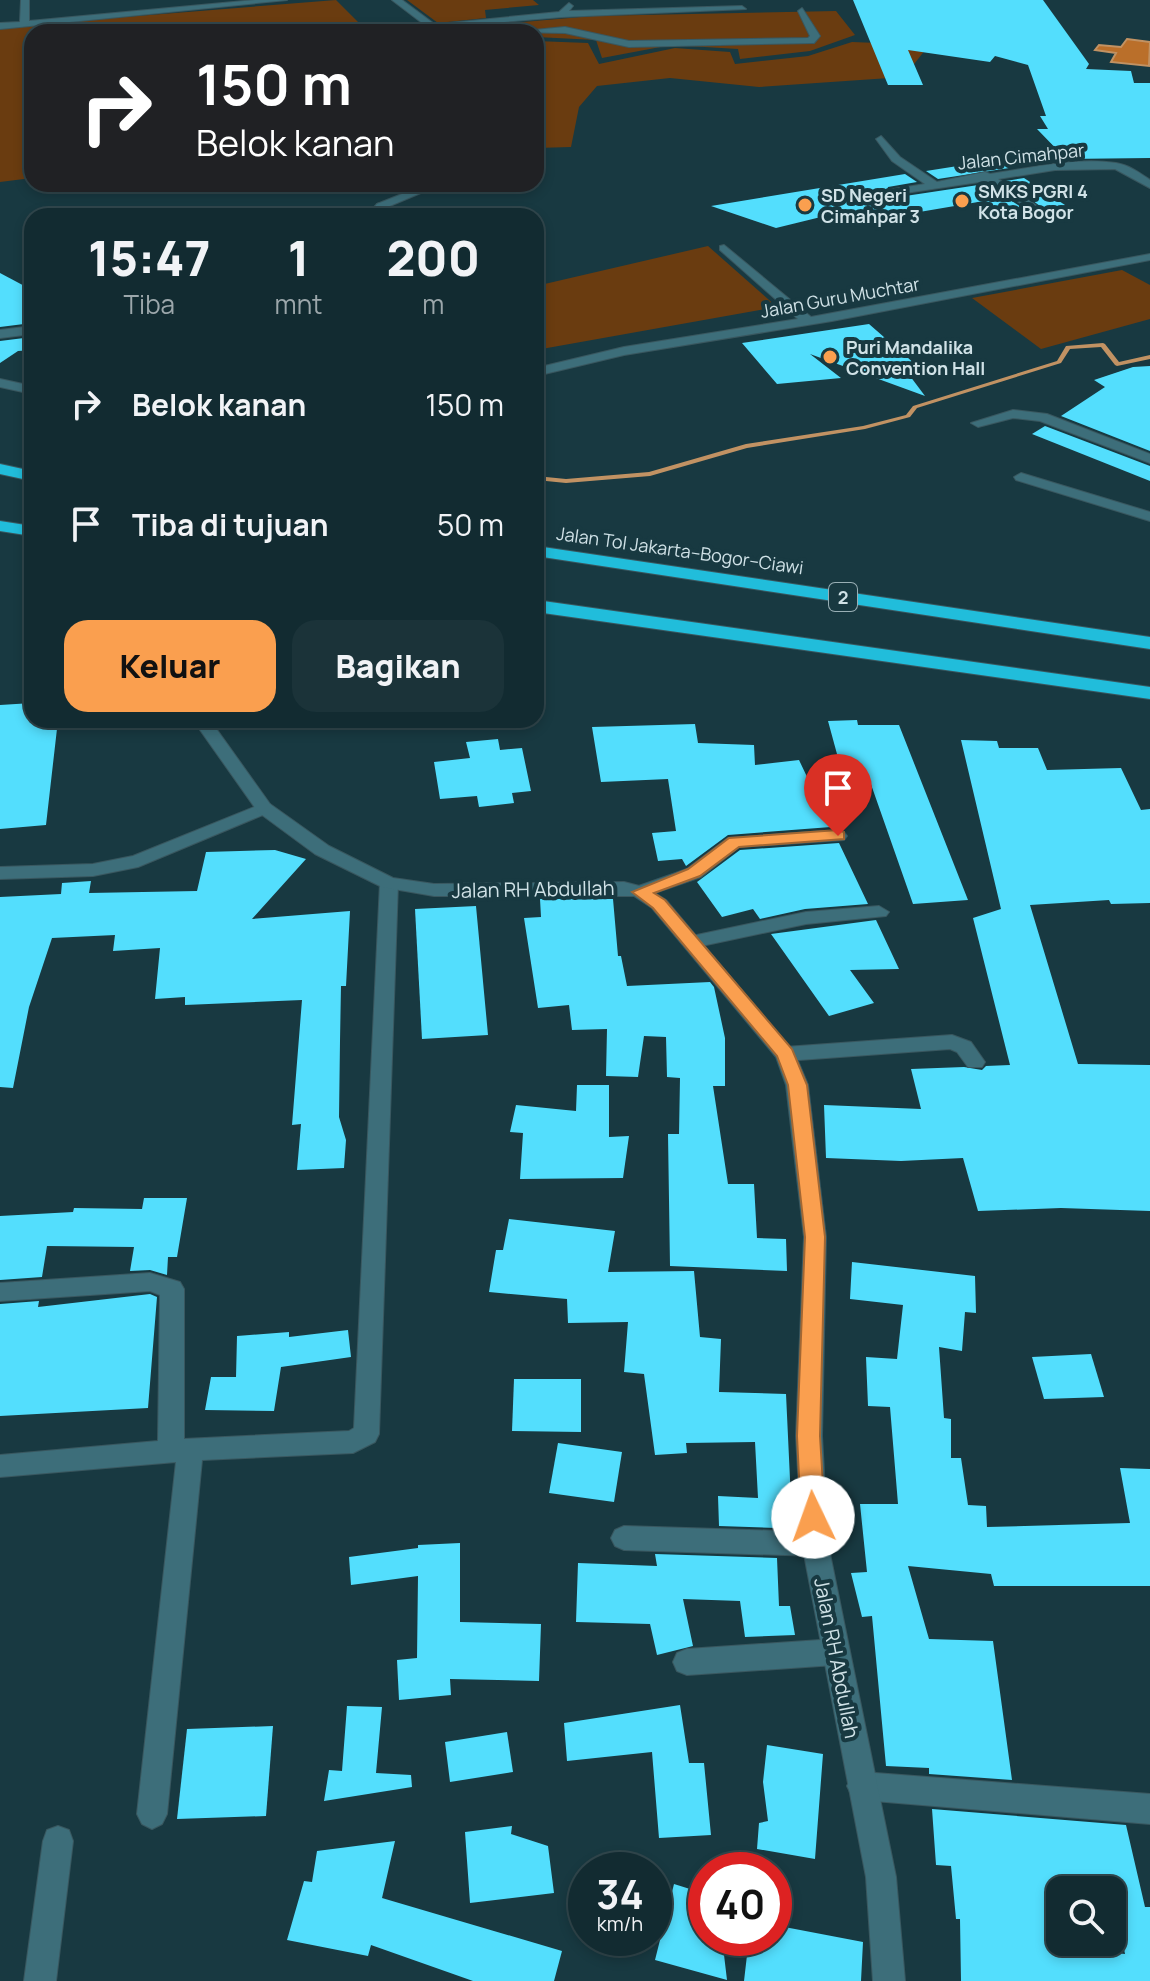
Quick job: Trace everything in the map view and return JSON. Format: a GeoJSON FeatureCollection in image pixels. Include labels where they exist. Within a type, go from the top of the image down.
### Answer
{"type":"FeatureCollection","features":[{"type":"Feature","properties":{"kind":"highway"},"geometry":{"type":"LineString","coordinates":[[0,470],[24,474]]}},
{"type":"Feature","properties":{"kind":"highway"},"geometry":{"type":"LineString","coordinates":[[0,526],[24,530]]}},
{"type":"Feature","properties":{"kind":"highway","name":"Jalan Tol Jakarta–Bogor–Ciawi"},"geometry":{"type":"LineString","coordinates":[[544,552],[1150,643]]}},
{"type":"Feature","properties":{"kind":"highway"},"geometry":{"type":"LineString","coordinates":[[544,607],[1150,693]]}},
{"type":"Feature","properties":{"kind":"street"},"geometry":{"type":"LineString","coordinates":[[24,24],[25,0]]}},
{"type":"Feature","properties":{"kind":"street"},"geometry":{"type":"LineString","coordinates":[[161,0],[166,10]]}},
{"type":"Feature","properties":{"kind":"street"},"geometry":{"type":"LineString","coordinates":[[0,26],[283,0]]}},
{"type":"Feature","properties":{"kind":"street"},"geometry":{"type":"LineString","coordinates":[[396,0],[430,24]]}},
{"type":"Feature","properties":{"kind":"street"},"geometry":{"type":"LineString","coordinates":[[562,14],[574,0]]}},
{"type":"Feature","properties":{"kind":"street"},"geometry":{"type":"LineString","coordinates":[[472,24],[562,14],[742,9]]}},
{"type":"Feature","properties":{"kind":"street"},"geometry":{"type":"LineString","coordinates":[[544,31],[565,30],[613,43],[643,44],[727,27],[815,39],[802,11]]}},
{"type":"Feature","properties":{"kind":"street"},"geometry":{"type":"LineString","coordinates":[[636,14],[643,44]]}},
{"type":"Feature","properties":{"kind":"street"},"geometry":{"type":"LineString","coordinates":[[76,19],[79,24]]}},
{"type":"Feature","properties":{"kind":"street"},"geometry":{"type":"LineString","coordinates":[[881,139],[896,159],[934,185]]}},
{"type":"Feature","properties":{"kind":"street","name":"Jalan Cimahpar"},"geometry":{"type":"LineString","coordinates":[[892,192],[985,175],[1055,167],[1116,166],[1150,185]]}},
{"type":"Feature","properties":{"kind":"street"},"geometry":{"type":"LineString","coordinates":[[985,175],[1036,210]]}},
{"type":"Feature","properties":{"kind":"street"},"geometry":{"type":"LineString","coordinates":[[381,206],[417,192]]}},
{"type":"Feature","properties":{"kind":"street"},"geometry":{"type":"LineString","coordinates":[[381,206],[386,208]]}},
{"type":"Feature","properties":{"kind":"street"},"geometry":{"type":"LineString","coordinates":[[724,248],[808,321]]}},
{"type":"Feature","properties":{"kind":"street","name":"Jalan Guru Muchtar"},"geometry":{"type":"LineString","coordinates":[[544,370],[624,351],[808,321],[1150,257]]}},
{"type":"Feature","properties":{"kind":"street"},"geometry":{"type":"LineString","coordinates":[[1136,260],[1150,267]]}},
{"type":"Feature","properties":{"kind":"street"},"geometry":{"type":"LineString","coordinates":[[0,334],[24,331]]}},
{"type":"Feature","properties":{"kind":"street"},"geometry":{"type":"LineString","coordinates":[[0,383],[24,388]]}},
{"type":"Feature","properties":{"kind":"street"},"geometry":{"type":"LineString","coordinates":[[978,423],[1013,414],[1042,417],[1146,454]]}},
{"type":"Feature","properties":{"kind":"street"},"geometry":{"type":"LineString","coordinates":[[1021,477],[1150,517]]}},
{"type":"Feature","properties":{"kind":"street","name":"Jalan RH Abdullah"},"geometry":{"type":"LineString","coordinates":[[207,728],[264,808],[322,850],[389,883],[434,890],[591,886],[640,892],[659,904],[785,1054],[797,1085],[815,1237],[809,1436],[815,1544],[881,1877],[889,1981]]}},
{"type":"Feature","properties":{"kind":"street"},"geometry":{"type":"LineString","coordinates":[[0,873],[93,870],[138,861],[264,808]]}},
{"type":"Feature","properties":{"kind":"street"},"geometry":{"type":"LineString","coordinates":[[640,892],[694,873],[734,842],[838,836]]}},
{"type":"Feature","properties":{"kind":"street"},"geometry":{"type":"LineString","coordinates":[[0,1466],[180,1451],[353,1442],[366,1434],[370,1421],[389,883]]}},
{"type":"Feature","properties":{"kind":"street"},"geometry":{"type":"LineString","coordinates":[[692,942],[806,918],[879,912]]}},
{"type":"Feature","properties":{"kind":"street"},"geometry":{"type":"LineString","coordinates":[[785,1054],[952,1042],[964,1047],[975,1062]]}},
{"type":"Feature","properties":{"kind":"street"},"geometry":{"type":"LineString","coordinates":[[0,1292],[150,1282],[172,1289],[180,1451],[152,1814]]}},
{"type":"Feature","properties":{"kind":"street"},"geometry":{"type":"LineString","coordinates":[[624,1538],[815,1544]]}},
{"type":"Feature","properties":{"kind":"street"},"geometry":{"type":"LineString","coordinates":[[687,1662],[835,1652]]}},
{"type":"Feature","properties":{"kind":"street"},"geometry":{"type":"LineString","coordinates":[[862,1786],[1150,1809]]}},
{"type":"Feature","properties":{"kind":"street"},"geometry":{"type":"LineString","coordinates":[[40,1981],[58,1841]]}},
{"type":"Feature","properties":{"kind":"shaded area"},"geometry":{"type":"Polygon","coordinates":[[[336,0],[360,24],[37,24],[336,0]]]}},
{"type":"Feature","properties":{"kind":"shaded area"},"geometry":{"type":"Polygon","coordinates":[[[407,0],[533,0],[539,5],[485,10],[486,18],[438,23],[407,0]]]}},
{"type":"Feature","properties":{"kind":"shaded area"},"geometry":{"type":"Polygon","coordinates":[[[836,11],[855,35],[810,51],[740,59],[738,49],[671,45],[602,58],[596,40],[544,37],[544,24],[499,24],[593,16],[836,11]]]}},
{"type":"Feature","properties":{"kind":"shaded area"},"geometry":{"type":"Polygon","coordinates":[[[24,25],[24,179],[0,182],[0,27],[24,25]]]}},
{"type":"Feature","properties":{"kind":"shaded area"},"geometry":{"type":"Polygon","coordinates":[[[1127,39],[1150,42],[1149,66],[1111,62],[1116,53],[1095,50],[1099,45],[1121,47],[1127,39]]]}},
{"type":"Feature","properties":{"kind":"shaded area"},"geometry":{"type":"Polygon","coordinates":[[[544,41],[588,43],[599,64],[675,48],[730,52],[735,64],[808,56],[852,42],[929,45],[904,77],[759,87],[670,78],[597,86],[579,107],[571,147],[544,148],[544,41]]]}},
{"type":"Feature","properties":{"kind":"shaded area"},"geometry":{"type":"Polygon","coordinates":[[[708,246],[777,307],[544,349],[544,284],[708,246]]]}},
{"type":"Feature","properties":{"kind":"shaded area"},"geometry":{"type":"Polygon","coordinates":[[[1122,270],[1150,285],[1150,319],[1041,349],[972,298],[1122,270]]]}},
{"type":"Feature","properties":{"kind":"building"},"geometry":{"type":"Polygon","coordinates":[[[853,0],[1043,0],[1089,64],[1086,69],[1131,71],[1134,83],[1150,83],[1150,158],[1066,159],[1037,129],[1048,129],[1040,116],[1046,116],[1028,65],[995,56],[990,62],[908,50],[923,85],[888,85],[853,0]]]}},
{"type":"Feature","properties":{"kind":"building"},"geometry":{"type":"Polygon","coordinates":[[[996,160],[1009,168],[938,179],[926,171],[996,160]]]}},
{"type":"Feature","properties":{"kind":"building"},"geometry":{"type":"Polygon","coordinates":[[[905,174],[917,182],[888,187],[885,195],[892,198],[985,184],[1029,212],[1005,216],[984,201],[843,225],[829,215],[776,228],[711,206],[905,174]]]}},
{"type":"Feature","properties":{"kind":"building"},"geometry":{"type":"Polygon","coordinates":[[[1024,178],[1065,205],[1044,209],[1006,181],[1024,178]]]}},
{"type":"Feature","properties":{"kind":"building"},"geometry":{"type":"Polygon","coordinates":[[[0,273],[24,286],[24,324],[0,327],[0,273]]]}},
{"type":"Feature","properties":{"kind":"building","name":"Puri Mandalika Convention Hall"},"geometry":{"type":"Polygon","coordinates":[[[869,324],[923,371],[907,372],[925,396],[810,354],[841,378],[777,384],[742,343],[869,324]]]}},
{"type":"Feature","properties":{"kind":"building"},"geometry":{"type":"Polygon","coordinates":[[[24,338],[24,351],[0,363],[0,341],[24,338]]]}},
{"type":"Feature","properties":{"kind":"building"},"geometry":{"type":"Polygon","coordinates":[[[1150,366],[1150,451],[1061,416],[1105,387],[1094,380],[1133,367],[1150,366]]]}},
{"type":"Feature","properties":{"kind":"building"},"geometry":{"type":"Polygon","coordinates":[[[1045,426],[1150,466],[1150,481],[1032,434],[1045,426]]]}},
{"type":"Feature","properties":{"kind":"building"},"geometry":{"type":"Polygon","coordinates":[[[24,704],[24,728],[57,728],[46,825],[0,829],[0,705],[24,704]]]}},
{"type":"Feature","properties":{"kind":"building"},"geometry":{"type":"Polygon","coordinates":[[[857,720],[858,725],[899,725],[968,900],[913,904],[867,773],[843,776],[828,721],[857,720]]]}},
{"type":"Feature","properties":{"kind":"building"},"geometry":{"type":"Polygon","coordinates":[[[695,724],[698,743],[754,745],[755,765],[799,760],[831,827],[728,835],[686,866],[682,859],[658,861],[652,833],[676,831],[668,779],[601,782],[592,727],[695,724]]]}},
{"type":"Feature","properties":{"kind":"building"},"geometry":{"type":"Polygon","coordinates":[[[498,739],[500,750],[522,748],[531,791],[512,793],[514,803],[479,807],[477,796],[440,799],[434,762],[470,758],[466,742],[498,739]]]}},
{"type":"Feature","properties":{"kind":"building"},"geometry":{"type":"Polygon","coordinates":[[[961,740],[997,741],[999,748],[1038,748],[1047,770],[1121,768],[1141,810],[1150,809],[1150,903],[1111,904],[1109,900],[1030,905],[1078,1064],[1150,1065],[1150,1211],[1061,1208],[978,1211],[963,1158],[901,1161],[826,1158],[824,1105],[921,1109],[911,1069],[964,1067],[982,1070],[986,1066],[1010,1065],[973,918],[1001,909],[961,740]]]}},
{"type":"Feature","properties":{"kind":"building"},"geometry":{"type":"Polygon","coordinates":[[[839,843],[868,904],[805,909],[760,919],[753,909],[722,917],[697,882],[740,850],[839,843]]]}},
{"type":"Feature","properties":{"kind":"building"},"geometry":{"type":"Polygon","coordinates":[[[275,850],[306,859],[252,919],[350,911],[346,986],[341,986],[339,1117],[346,1140],[344,1168],[297,1170],[301,1124],[292,1125],[302,1000],[185,1005],[185,997],[155,999],[160,948],[113,951],[115,935],[52,938],[29,1007],[13,1088],[0,1087],[0,897],[61,894],[62,883],[91,881],[89,893],[197,891],[206,852],[275,850]]]}},
{"type":"Feature","properties":{"kind":"building"},"geometry":{"type":"Polygon","coordinates":[[[540,899],[613,899],[618,956],[621,956],[627,986],[710,982],[714,987],[725,1038],[725,1086],[713,1086],[728,1184],[754,1184],[757,1238],[786,1239],[787,1271],[670,1266],[668,1134],[679,1134],[680,1078],[667,1077],[666,1037],[644,1036],[638,1077],[606,1076],[607,1029],[572,1030],[569,1005],[538,1008],[524,918],[541,917],[540,899]]]}},
{"type":"Feature","properties":{"kind":"building"},"geometry":{"type":"Polygon","coordinates":[[[476,906],[488,1035],[422,1039],[415,909],[476,906]]]}},
{"type":"Feature","properties":{"kind":"building"},"geometry":{"type":"Polygon","coordinates":[[[876,920],[899,969],[850,970],[874,1003],[829,1016],[771,934],[876,920]]]}},
{"type":"Feature","properties":{"kind":"building"},"geometry":{"type":"Polygon","coordinates":[[[577,1085],[609,1085],[609,1137],[629,1136],[623,1178],[520,1179],[523,1133],[510,1132],[516,1105],[576,1111],[577,1085]]]}},
{"type":"Feature","properties":{"kind":"building"},"geometry":{"type":"Polygon","coordinates":[[[144,1198],[187,1198],[177,1257],[168,1257],[167,1275],[150,1270],[130,1271],[134,1247],[47,1246],[42,1277],[0,1280],[0,1216],[73,1212],[74,1208],[142,1209],[144,1198]]]}},
{"type":"Feature","properties":{"kind":"building"},"geometry":{"type":"Polygon","coordinates":[[[509,1219],[615,1231],[608,1272],[694,1271],[700,1337],[721,1339],[719,1392],[786,1394],[792,1522],[775,1521],[776,1528],[719,1526],[718,1496],[758,1498],[755,1442],[686,1443],[687,1453],[655,1455],[644,1374],[624,1372],[628,1322],[568,1323],[567,1299],[489,1292],[496,1250],[503,1250],[509,1219]]]}},
{"type":"Feature","properties":{"kind":"building"},"geometry":{"type":"Polygon","coordinates":[[[852,1262],[975,1276],[976,1313],[965,1312],[962,1351],[939,1347],[944,1418],[951,1419],[951,1458],[961,1458],[968,1505],[986,1506],[987,1527],[1130,1523],[1120,1468],[1150,1469],[1150,1586],[994,1586],[991,1574],[908,1566],[929,1639],[993,1641],[1012,1780],[929,1774],[929,1768],[886,1766],[872,1616],[862,1617],[851,1573],[867,1572],[860,1504],[898,1504],[890,1407],[868,1406],[866,1357],[897,1359],[903,1305],[850,1299],[852,1262]]]}},
{"type":"Feature","properties":{"kind":"building"},"geometry":{"type":"Polygon","coordinates":[[[150,1294],[157,1297],[148,1408],[0,1416],[0,1304],[39,1301],[38,1307],[150,1294]]]}},
{"type":"Feature","properties":{"kind":"building"},"geometry":{"type":"Polygon","coordinates":[[[348,1330],[351,1357],[281,1367],[274,1411],[205,1410],[211,1377],[236,1377],[237,1336],[289,1332],[289,1337],[348,1330]]]}},
{"type":"Feature","properties":{"kind":"building"},"geometry":{"type":"Polygon","coordinates":[[[1091,1354],[1104,1397],[1044,1399],[1032,1357],[1091,1354]]]}},
{"type":"Feature","properties":{"kind":"building"},"geometry":{"type":"Polygon","coordinates":[[[514,1379],[581,1379],[581,1432],[512,1431],[514,1379]]]}},
{"type":"Feature","properties":{"kind":"building"},"geometry":{"type":"Polygon","coordinates":[[[558,1443],[622,1452],[614,1502],[549,1493],[558,1443]]]}},
{"type":"Feature","properties":{"kind":"building"},"geometry":{"type":"Polygon","coordinates":[[[460,1543],[460,1622],[541,1624],[539,1681],[450,1679],[451,1695],[399,1700],[397,1660],[417,1658],[418,1576],[351,1585],[349,1557],[418,1548],[418,1545],[460,1543]]]}},
{"type":"Feature","properties":{"kind":"building"},"geometry":{"type":"Polygon","coordinates":[[[655,1554],[777,1558],[779,1606],[790,1606],[795,1635],[745,1637],[740,1601],[683,1599],[693,1646],[657,1655],[650,1624],[576,1622],[578,1563],[657,1566],[655,1554]]]}},
{"type":"Feature","properties":{"kind":"building"},"geometry":{"type":"Polygon","coordinates":[[[680,1705],[689,1763],[704,1763],[711,1835],[659,1838],[652,1752],[567,1761],[564,1723],[680,1705]]]}},
{"type":"Feature","properties":{"kind":"building"},"geometry":{"type":"Polygon","coordinates":[[[347,1706],[382,1707],[376,1773],[411,1775],[412,1787],[324,1801],[329,1770],[342,1771],[347,1706]]]}},
{"type":"Feature","properties":{"kind":"building"},"geometry":{"type":"Polygon","coordinates":[[[273,1726],[266,1816],[177,1819],[187,1729],[273,1726]]]}},
{"type":"Feature","properties":{"kind":"building"},"geometry":{"type":"Polygon","coordinates":[[[507,1732],[513,1772],[450,1782],[445,1742],[507,1732]]]}},
{"type":"Feature","properties":{"kind":"building"},"geometry":{"type":"Polygon","coordinates":[[[767,1745],[823,1754],[815,1859],[792,1855],[792,1852],[757,1849],[759,1823],[768,1821],[763,1782],[767,1745]]]}},
{"type":"Feature","properties":{"kind":"building"},"geometry":{"type":"Polygon","coordinates":[[[932,1809],[1126,1825],[1145,1907],[1150,1907],[1150,1981],[961,1981],[960,1919],[956,1919],[951,1866],[936,1865],[932,1809]]]}},
{"type":"Feature","properties":{"kind":"building"},"geometry":{"type":"Polygon","coordinates":[[[512,1826],[511,1834],[548,1846],[554,1893],[470,1903],[465,1832],[512,1826]]]}},
{"type":"Feature","properties":{"kind":"building"},"geometry":{"type":"Polygon","coordinates":[[[395,1841],[382,1898],[562,1951],[554,1981],[473,1981],[371,1945],[368,1956],[287,1940],[304,1881],[312,1882],[317,1851],[395,1841]]]}},
{"type":"Feature","properties":{"kind":"building"},"geometry":{"type":"Polygon","coordinates":[[[674,1884],[688,1888],[688,1956],[724,1956],[727,1980],[655,1960],[656,1956],[672,1956],[674,1884]]]}},
{"type":"Feature","properties":{"kind":"building"},"geometry":{"type":"Polygon","coordinates":[[[792,1928],[863,1942],[861,1981],[744,1981],[747,1956],[792,1956],[792,1928]]]}},
{"type":"Feature","properties":{"kind":"waterway"},"geometry":{"type":"LineString","coordinates":[[544,479],[566,481],[650,474],[746,446],[863,428],[908,416],[915,407],[1059,362],[1068,347],[1103,345],[1117,364],[1150,357]]}},
{"type":"Feature","properties":{"kind":"place","name":"SMKS PGRI 4 Kota Bogor"},"geometry":{"type":"Point","coordinates":[962,201]}},
{"type":"Feature","properties":{"kind":"place","name":"SD Negeri Cimahpar 3"},"geometry":{"type":"Point","coordinates":[805,205]}},
{"type":"Feature","properties":{"kind":"place","name":"Puri Mandalika Convention Hall"},"geometry":{"type":"Point","coordinates":[830,357]}},
{"type":"Feature","properties":{"kind":"route"},"geometry":{"type":"LineString","coordinates":[[813,1517],[809,1436],[816,1286],[815,1237],[807,1146],[797,1085],[785,1054],[659,904],[640,892],[694,873],[734,842],[838,836]]}}]}
